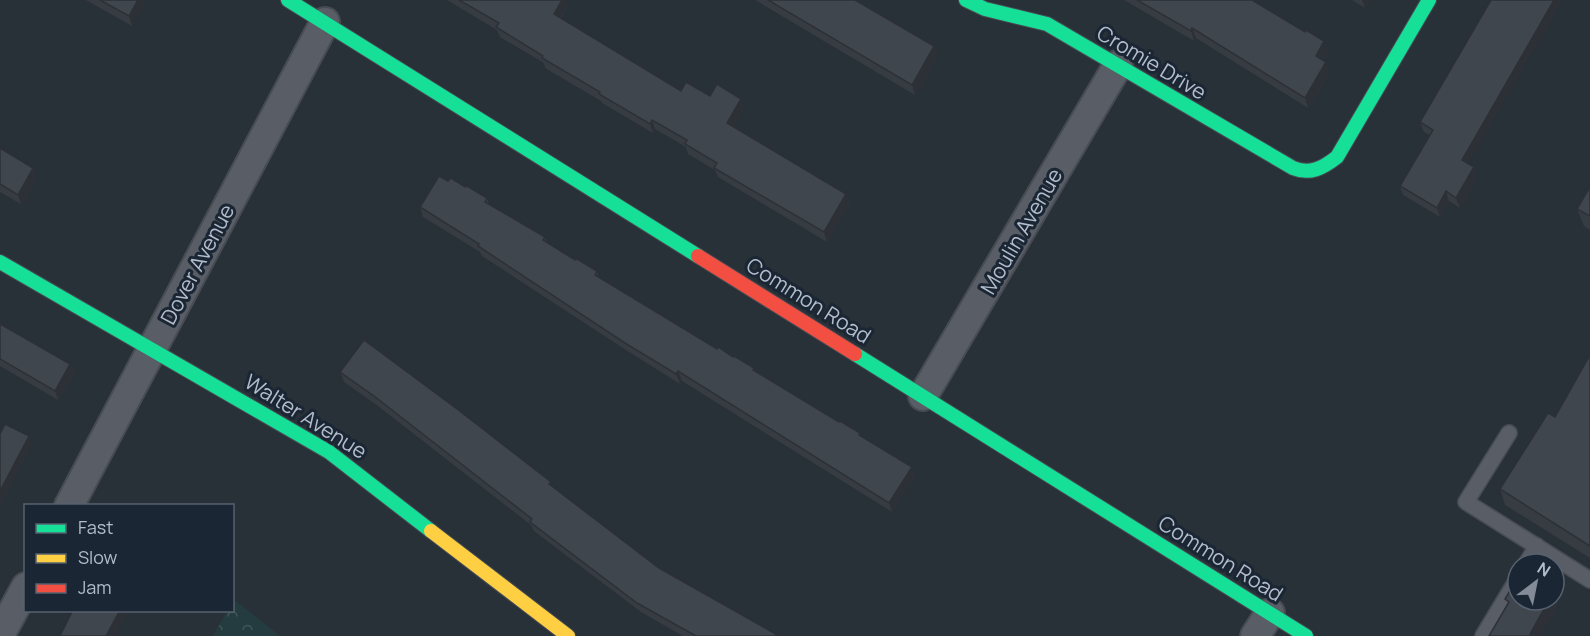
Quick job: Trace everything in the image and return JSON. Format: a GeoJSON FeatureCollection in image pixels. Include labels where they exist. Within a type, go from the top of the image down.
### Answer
{"type":"FeatureCollection","features":[{"type":"Feature","properties":{"kind":"street","name":"Common Road"},"geometry":{"type":"LineString","coordinates":[[288,0],[923,396],[1262,625],[1306,636]]}},
{"type":"Feature","properties":{"kind":"street","name":"Cromie Drive"},"geometry":{"type":"LineString","coordinates":[[966,0],[983,9],[1026,17],[1047,24],[1299,171],[1312,171],[1329,164],[1337,157],[1429,0]]}},
{"type":"Feature","properties":{"kind":"street","name":"Dover Avenue"},"geometry":{"type":"LineString","coordinates":[[70,504],[325,22]]}},
{"type":"Feature","properties":{"kind":"street","name":"Moulin Avenue"},"geometry":{"type":"LineString","coordinates":[[923,396],[1118,65]]}},
{"type":"Feature","properties":{"kind":"street","name":"Walter Avenue"},"geometry":{"type":"LineString","coordinates":[[0,262],[329,452],[568,636]]}},
{"type":"Feature","properties":{"kind":"street"},"geometry":{"type":"LineString","coordinates":[[0,635],[24,591]]}},
{"type":"Feature","properties":{"kind":"lane"},"geometry":{"type":"LineString","coordinates":[[1509,433],[1466,502],[1590,579]]}},
{"type":"Feature","properties":{"kind":"lane"},"geometry":{"type":"LineString","coordinates":[[1533,552],[1537,546]]}},
{"type":"Feature","properties":{"kind":"lane"},"geometry":{"type":"LineString","coordinates":[[1483,636],[1506,598]]}},
{"type":"Feature","properties":{"kind":"green space"},"geometry":{"type":"Polygon","coordinates":[[[234,600],[280,636],[213,636],[226,612],[234,612],[234,600]]]}},
{"type":"Feature","properties":{"kind":"building"},"geometry":{"type":"Polygon","coordinates":[[[100,0],[138,0],[129,16],[100,0]]]}},
{"type":"Feature","properties":{"kind":"building"},"geometry":{"type":"Polygon","coordinates":[[[459,0],[562,0],[554,14],[681,91],[686,82],[710,96],[717,84],[741,99],[727,123],[846,194],[824,232],[714,168],[717,163],[685,144],[687,140],[652,120],[650,124],[599,94],[600,92],[542,58],[543,56],[496,27],[499,23],[459,0]]]}},
{"type":"Feature","properties":{"kind":"building"},"geometry":{"type":"Polygon","coordinates":[[[768,0],[855,0],[934,46],[912,85],[768,0]]]}},
{"type":"Feature","properties":{"kind":"building"},"geometry":{"type":"Polygon","coordinates":[[[1137,0],[1252,0],[1324,41],[1316,56],[1326,62],[1305,98],[1192,28],[1191,31],[1137,0]]]}},
{"type":"Feature","properties":{"kind":"building"},"geometry":{"type":"Polygon","coordinates":[[[1491,0],[1554,0],[1462,160],[1474,167],[1456,198],[1446,191],[1437,208],[1400,186],[1433,130],[1420,122],[1491,0]]]}},
{"type":"Feature","properties":{"kind":"building"},"geometry":{"type":"Polygon","coordinates":[[[0,148],[33,168],[18,195],[0,184],[0,148]]]}},
{"type":"Feature","properties":{"kind":"building"},"geometry":{"type":"Polygon","coordinates":[[[439,176],[448,181],[451,178],[487,198],[485,202],[545,237],[543,240],[575,260],[597,271],[595,275],[717,349],[718,347],[754,368],[753,370],[860,433],[859,435],[912,467],[889,503],[678,371],[676,374],[625,343],[420,207],[439,176]]]}},
{"type":"Feature","properties":{"kind":"building"},"geometry":{"type":"Polygon","coordinates":[[[1590,187],[1590,216],[1577,209],[1590,187]]]}},
{"type":"Feature","properties":{"kind":"building"},"geometry":{"type":"Polygon","coordinates":[[[0,324],[70,364],[55,391],[0,359],[0,324]]]}},
{"type":"Feature","properties":{"kind":"building"},"geometry":{"type":"Polygon","coordinates":[[[364,340],[457,409],[551,482],[549,484],[659,568],[779,636],[696,636],[637,603],[530,522],[532,519],[374,396],[340,372],[364,340]]]}},
{"type":"Feature","properties":{"kind":"building"},"geometry":{"type":"Polygon","coordinates":[[[1590,355],[1590,546],[1500,489],[1548,413],[1555,417],[1590,355]]]}},
{"type":"Feature","properties":{"kind":"building"},"geometry":{"type":"Polygon","coordinates":[[[5,424],[29,436],[0,491],[0,434],[5,424]]]}},
{"type":"Feature","properties":{"kind":"building"},"geometry":{"type":"Polygon","coordinates":[[[1506,607],[1506,612],[1542,612],[1530,634],[1533,636],[1489,636],[1506,607]]]}},
{"type":"Feature","properties":{"kind":"building"},"geometry":{"type":"Polygon","coordinates":[[[72,612],[119,612],[106,636],[60,636],[72,612]]]}},
{"type":"Feature","properties":{"kind":"traffic: fast"},"geometry":{"type":"LineString","coordinates":[[288,0],[698,256]]}},
{"type":"Feature","properties":{"kind":"traffic: fast"},"geometry":{"type":"LineString","coordinates":[[966,0],[985,9],[1047,24],[1293,168],[1305,171],[1321,167],[1337,157],[1429,0]]}},
{"type":"Feature","properties":{"kind":"traffic: fast"},"geometry":{"type":"LineString","coordinates":[[0,262],[329,452],[431,531]]}},
{"type":"Feature","properties":{"kind":"traffic: fast"},"geometry":{"type":"LineString","coordinates":[[855,354],[1306,636]]}},
{"type":"Feature","properties":{"kind":"traffic: slow"},"geometry":{"type":"LineString","coordinates":[[431,531],[568,636]]}},
{"type":"Feature","properties":{"kind":"traffic: jam"},"geometry":{"type":"LineString","coordinates":[[698,256],[855,354]]}}]}
